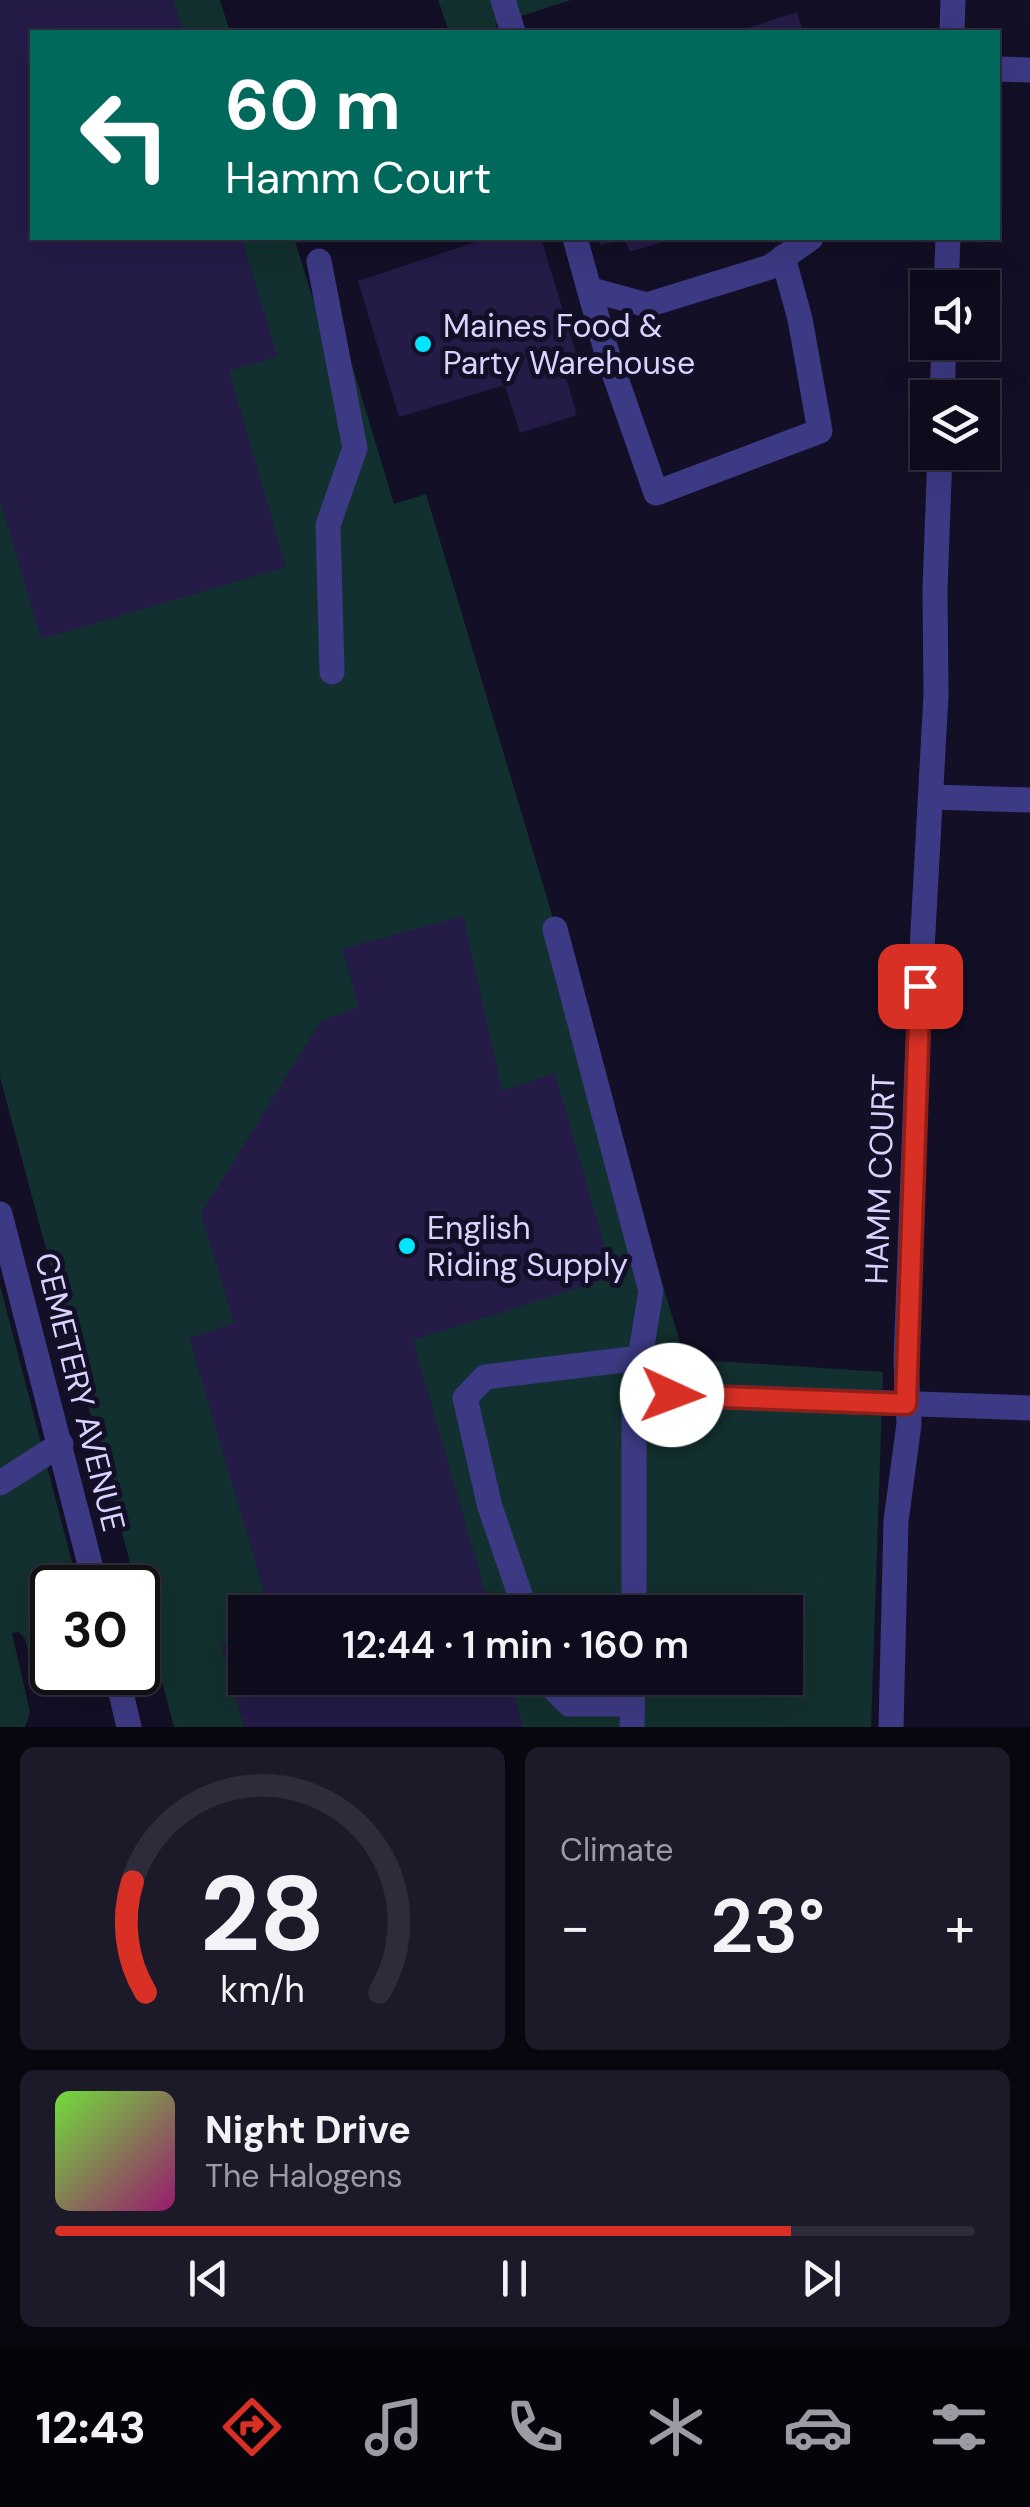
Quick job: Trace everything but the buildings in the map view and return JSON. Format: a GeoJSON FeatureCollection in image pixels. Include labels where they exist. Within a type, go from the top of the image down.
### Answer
{"type":"FeatureCollection","features":[{"type":"Feature","properties":{"kind":"street"},"geometry":{"type":"LineString","coordinates":[[503,0],[512,30]]}},
{"type":"Feature","properties":{"kind":"street"},"geometry":{"type":"LineString","coordinates":[[952,30],[953,0]]}},
{"type":"Feature","properties":{"kind":"street"},"geometry":{"type":"LineString","coordinates":[[1000,69],[1030,70]]}},
{"type":"Feature","properties":{"kind":"street"},"geometry":{"type":"LineString","coordinates":[[577,240],[606,350],[656,494],[820,431],[800,319],[783,257]]}},
{"type":"Feature","properties":{"kind":"street"},"geometry":{"type":"LineString","coordinates":[[592,290],[648,305],[770,267],[808,240]]}},
{"type":"Feature","properties":{"kind":"street"},"geometry":{"type":"LineString","coordinates":[[947,270],[948,240]]}},
{"type":"Feature","properties":{"kind":"street"},"geometry":{"type":"LineString","coordinates":[[319,261],[356,448],[328,525],[332,672]]}},
{"type":"Feature","properties":{"kind":"street","name":"HAMM COURT"},"geometry":{"type":"LineString","coordinates":[[891,1727],[896,1521],[910,1424],[906,1404],[920,986],[931,798],[940,470]]}},
{"type":"Feature","properties":{"kind":"street"},"geometry":{"type":"LineString","coordinates":[[931,798],[1030,800]]}},
{"type":"Feature","properties":{"kind":"street"},"geometry":{"type":"LineString","coordinates":[[555,929],[650,1292],[634,1394],[634,1595]]}},
{"type":"Feature","properties":{"kind":"street","name":"CEMETERY AVENUE"},"geometry":{"type":"LineString","coordinates":[[0,1214],[5,1252],[61,1444],[90,1565]]}},
{"type":"Feature","properties":{"kind":"street"},"geometry":{"type":"LineString","coordinates":[[520,1595],[490,1507],[465,1398],[485,1377],[640,1358]]}},
{"type":"Feature","properties":{"kind":"street"},"geometry":{"type":"LineString","coordinates":[[634,1394],[1030,1408]]}},
{"type":"Feature","properties":{"kind":"street"},"geometry":{"type":"LineString","coordinates":[[0,1483],[61,1444]]}},
{"type":"Feature","properties":{"kind":"street"},"geometry":{"type":"LineString","coordinates":[[121,1695],[129,1727]]}},
{"type":"Feature","properties":{"kind":"street"},"geometry":{"type":"LineString","coordinates":[[559,1695],[569,1704],[632,1716]]}},
{"type":"Feature","properties":{"kind":"green space"},"geometry":{"type":"Polygon","coordinates":[[[0,0],[220,0],[229,30],[30,30],[30,240],[295,240],[313,299],[331,295],[394,504],[426,494],[685,1359],[883,1372],[871,1727],[174,1727],[160,1675],[160,1565],[131,1565],[0,1077],[0,0]]]}},
{"type":"Feature","properties":{"kind":"green space"},"geometry":{"type":"Polygon","coordinates":[[[438,0],[571,0],[496,24],[498,30],[448,30],[438,0]]]}},
{"type":"Feature","properties":{"kind":"green space"},"geometry":{"type":"Polygon","coordinates":[[[0,1285],[73,1565],[30,1565],[30,1659],[25,1639],[19,1632],[12,1633],[30,1712],[25,1727],[0,1727],[0,1285]]]}},
{"type":"Feature","properties":{"kind":"place","name":"Maines Food & Party Warehouse"},"geometry":{"type":"Point","coordinates":[423,344]}},
{"type":"Feature","properties":{"kind":"place","name":"English Riding Supply"},"geometry":{"type":"Point","coordinates":[407,1246]}},
{"type":"Feature","properties":{"kind":"route"},"geometry":{"type":"LineString","coordinates":[[672,1395],[906,1404],[920,986]]}}]}
